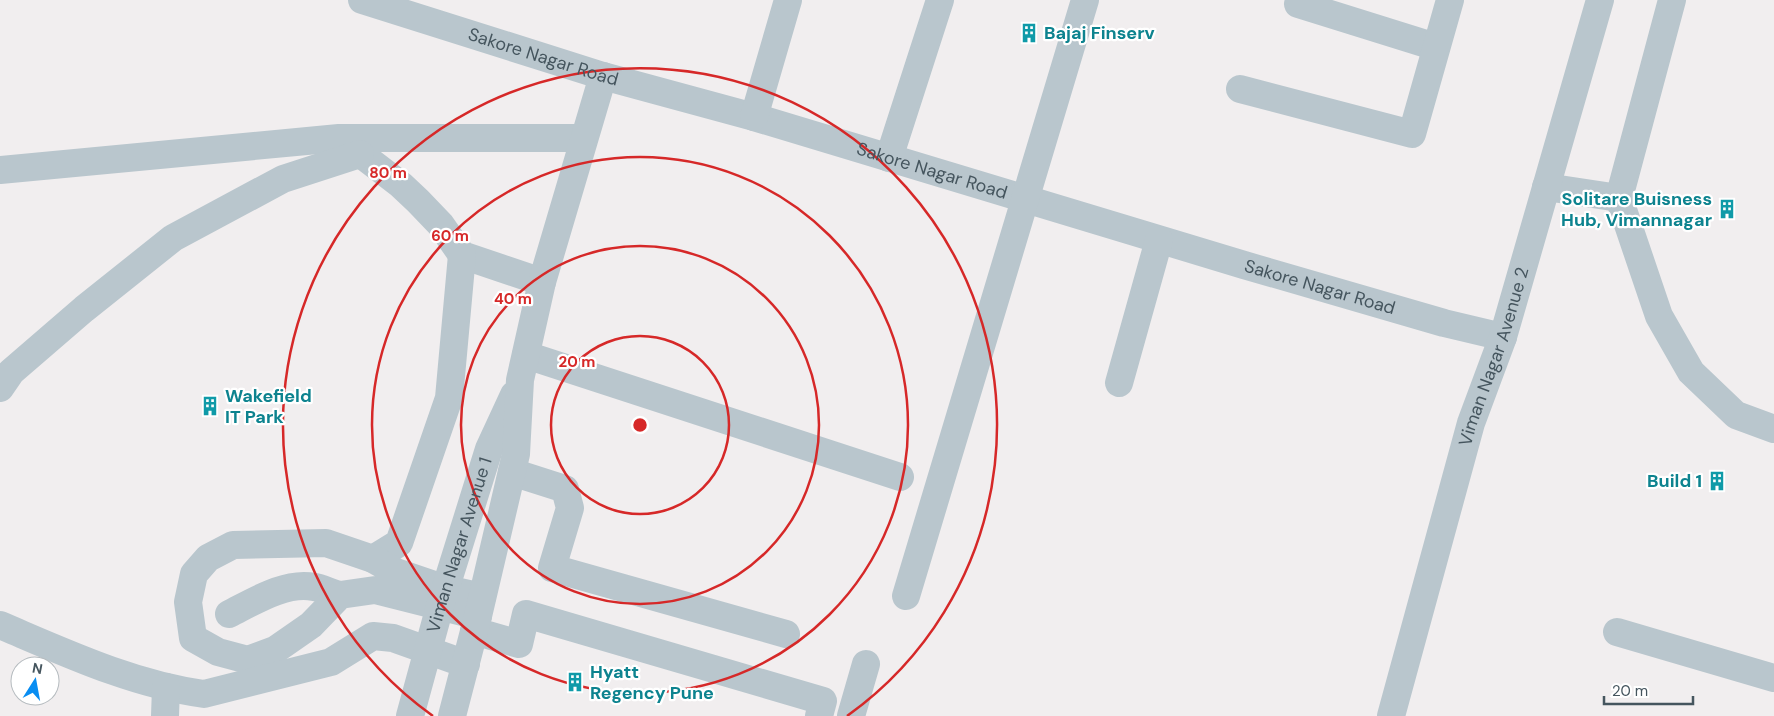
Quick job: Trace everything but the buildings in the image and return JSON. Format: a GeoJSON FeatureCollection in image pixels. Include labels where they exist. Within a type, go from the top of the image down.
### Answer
{"type":"FeatureCollection","features":[{"type":"Feature","properties":{"kind":"street","name":"Sakore Nagar Road"},"geometry":{"type":"LineString","coordinates":[[362,0],[603,76],[754,117],[1159,240],[1435,320],[1503,337]]}},
{"type":"Feature","properties":{"kind":"street"},"geometry":{"type":"LineString","coordinates":[[754,117],[788,0]]}},
{"type":"Feature","properties":{"kind":"street"},"geometry":{"type":"LineString","coordinates":[[889,158],[940,0]]}},
{"type":"Feature","properties":{"kind":"street"},"geometry":{"type":"LineString","coordinates":[[906,596],[1085,0]]}},
{"type":"Feature","properties":{"kind":"street"},"geometry":{"type":"LineString","coordinates":[[1240,89],[1412,134],[1450,0]]}},
{"type":"Feature","properties":{"kind":"street","name":"Viman Nagar Avenue 2"},"geometry":{"type":"LineString","coordinates":[[1391,716],[1471,423],[1503,337],[1600,0]]}},
{"type":"Feature","properties":{"kind":"street"},"geometry":{"type":"LineString","coordinates":[[1672,0],[1619,198],[1659,316],[1691,372],[1736,415],[1774,429]]}},
{"type":"Feature","properties":{"kind":"street"},"geometry":{"type":"LineString","coordinates":[[1298,4],[1436,48]]}},
{"type":"Feature","properties":{"kind":"street","name":"Viman Nagar Avenue 1"},"geometry":{"type":"LineString","coordinates":[[452,716],[516,454],[523,367],[542,282],[583,138],[603,76]]}},
{"type":"Feature","properties":{"kind":"street"},"geometry":{"type":"LineString","coordinates":[[0,170],[350,146],[583,138]]}},
{"type":"Feature","properties":{"kind":"street"},"geometry":{"type":"LineString","coordinates":[[350,146],[401,185],[418,201],[441,225],[462,255],[542,282]]}},
{"type":"Feature","properties":{"kind":"street"},"geometry":{"type":"LineString","coordinates":[[0,388],[11,372],[84,309],[173,238],[350,146]]}},
{"type":"Feature","properties":{"kind":"street"},"geometry":{"type":"LineString","coordinates":[[1546,187],[1619,198]]}},
{"type":"Feature","properties":{"kind":"street"},"geometry":{"type":"LineString","coordinates":[[1119,383],[1159,240]]}},
{"type":"Feature","properties":{"kind":"street"},"geometry":{"type":"LineString","coordinates":[[373,559],[400,543],[449,398],[462,255]]}},
{"type":"Feature","properties":{"kind":"street","name":"Viman Nagar Avenue 1"},"geometry":{"type":"LineString","coordinates":[[410,716],[443,597],[489,449],[523,367]]}},
{"type":"Feature","properties":{"kind":"street"},"geometry":{"type":"LineString","coordinates":[[523,367],[900,477]]}},
{"type":"Feature","properties":{"kind":"street"},"geometry":{"type":"LineString","coordinates":[[512,472],[565,489],[570,508],[552,568],[786,634]]}},
{"type":"Feature","properties":{"kind":"street"},"geometry":{"type":"LineString","coordinates":[[340,596],[311,625],[275,650],[248,660],[218,652],[193,638],[188,602],[194,574],[208,558],[233,546],[326,543],[373,559],[478,615],[519,644],[526,614],[823,701],[819,716]]}},
{"type":"Feature","properties":{"kind":"street"},"geometry":{"type":"LineString","coordinates":[[229,614],[257,600],[288,588],[313,586],[340,596],[375,590],[443,597]]}},
{"type":"Feature","properties":{"kind":"street"},"geometry":{"type":"LineString","coordinates":[[0,625],[125,676],[166,687],[204,694],[332,662],[373,636],[393,638],[466,664]]}},
{"type":"Feature","properties":{"kind":"street"},"geometry":{"type":"LineString","coordinates":[[1617,632],[1774,678]]}},
{"type":"Feature","properties":{"kind":"street"},"geometry":{"type":"LineString","coordinates":[[850,716],[866,664]]}},
{"type":"Feature","properties":{"kind":"street"},"geometry":{"type":"LineString","coordinates":[[165,716],[166,687]]}},
{"type":"Feature","properties":{"kind":"place","name":"Bajaj Finserv"},"geometry":{"type":"Point","coordinates":[1029,33]}},
{"type":"Feature","properties":{"kind":"place","name":"Solitare Buisness Hub, Vimannagar"},"geometry":{"type":"Point","coordinates":[1727,209]}},
{"type":"Feature","properties":{"kind":"place","name":"Wakefield IT Park"},"geometry":{"type":"Point","coordinates":[210,406]}},
{"type":"Feature","properties":{"kind":"place","name":"Build 1"},"geometry":{"type":"Point","coordinates":[1717,481]}},
{"type":"Feature","properties":{"kind":"place","name":"Hyatt Regency Pune"},"geometry":{"type":"Point","coordinates":[575,682]}}]}
